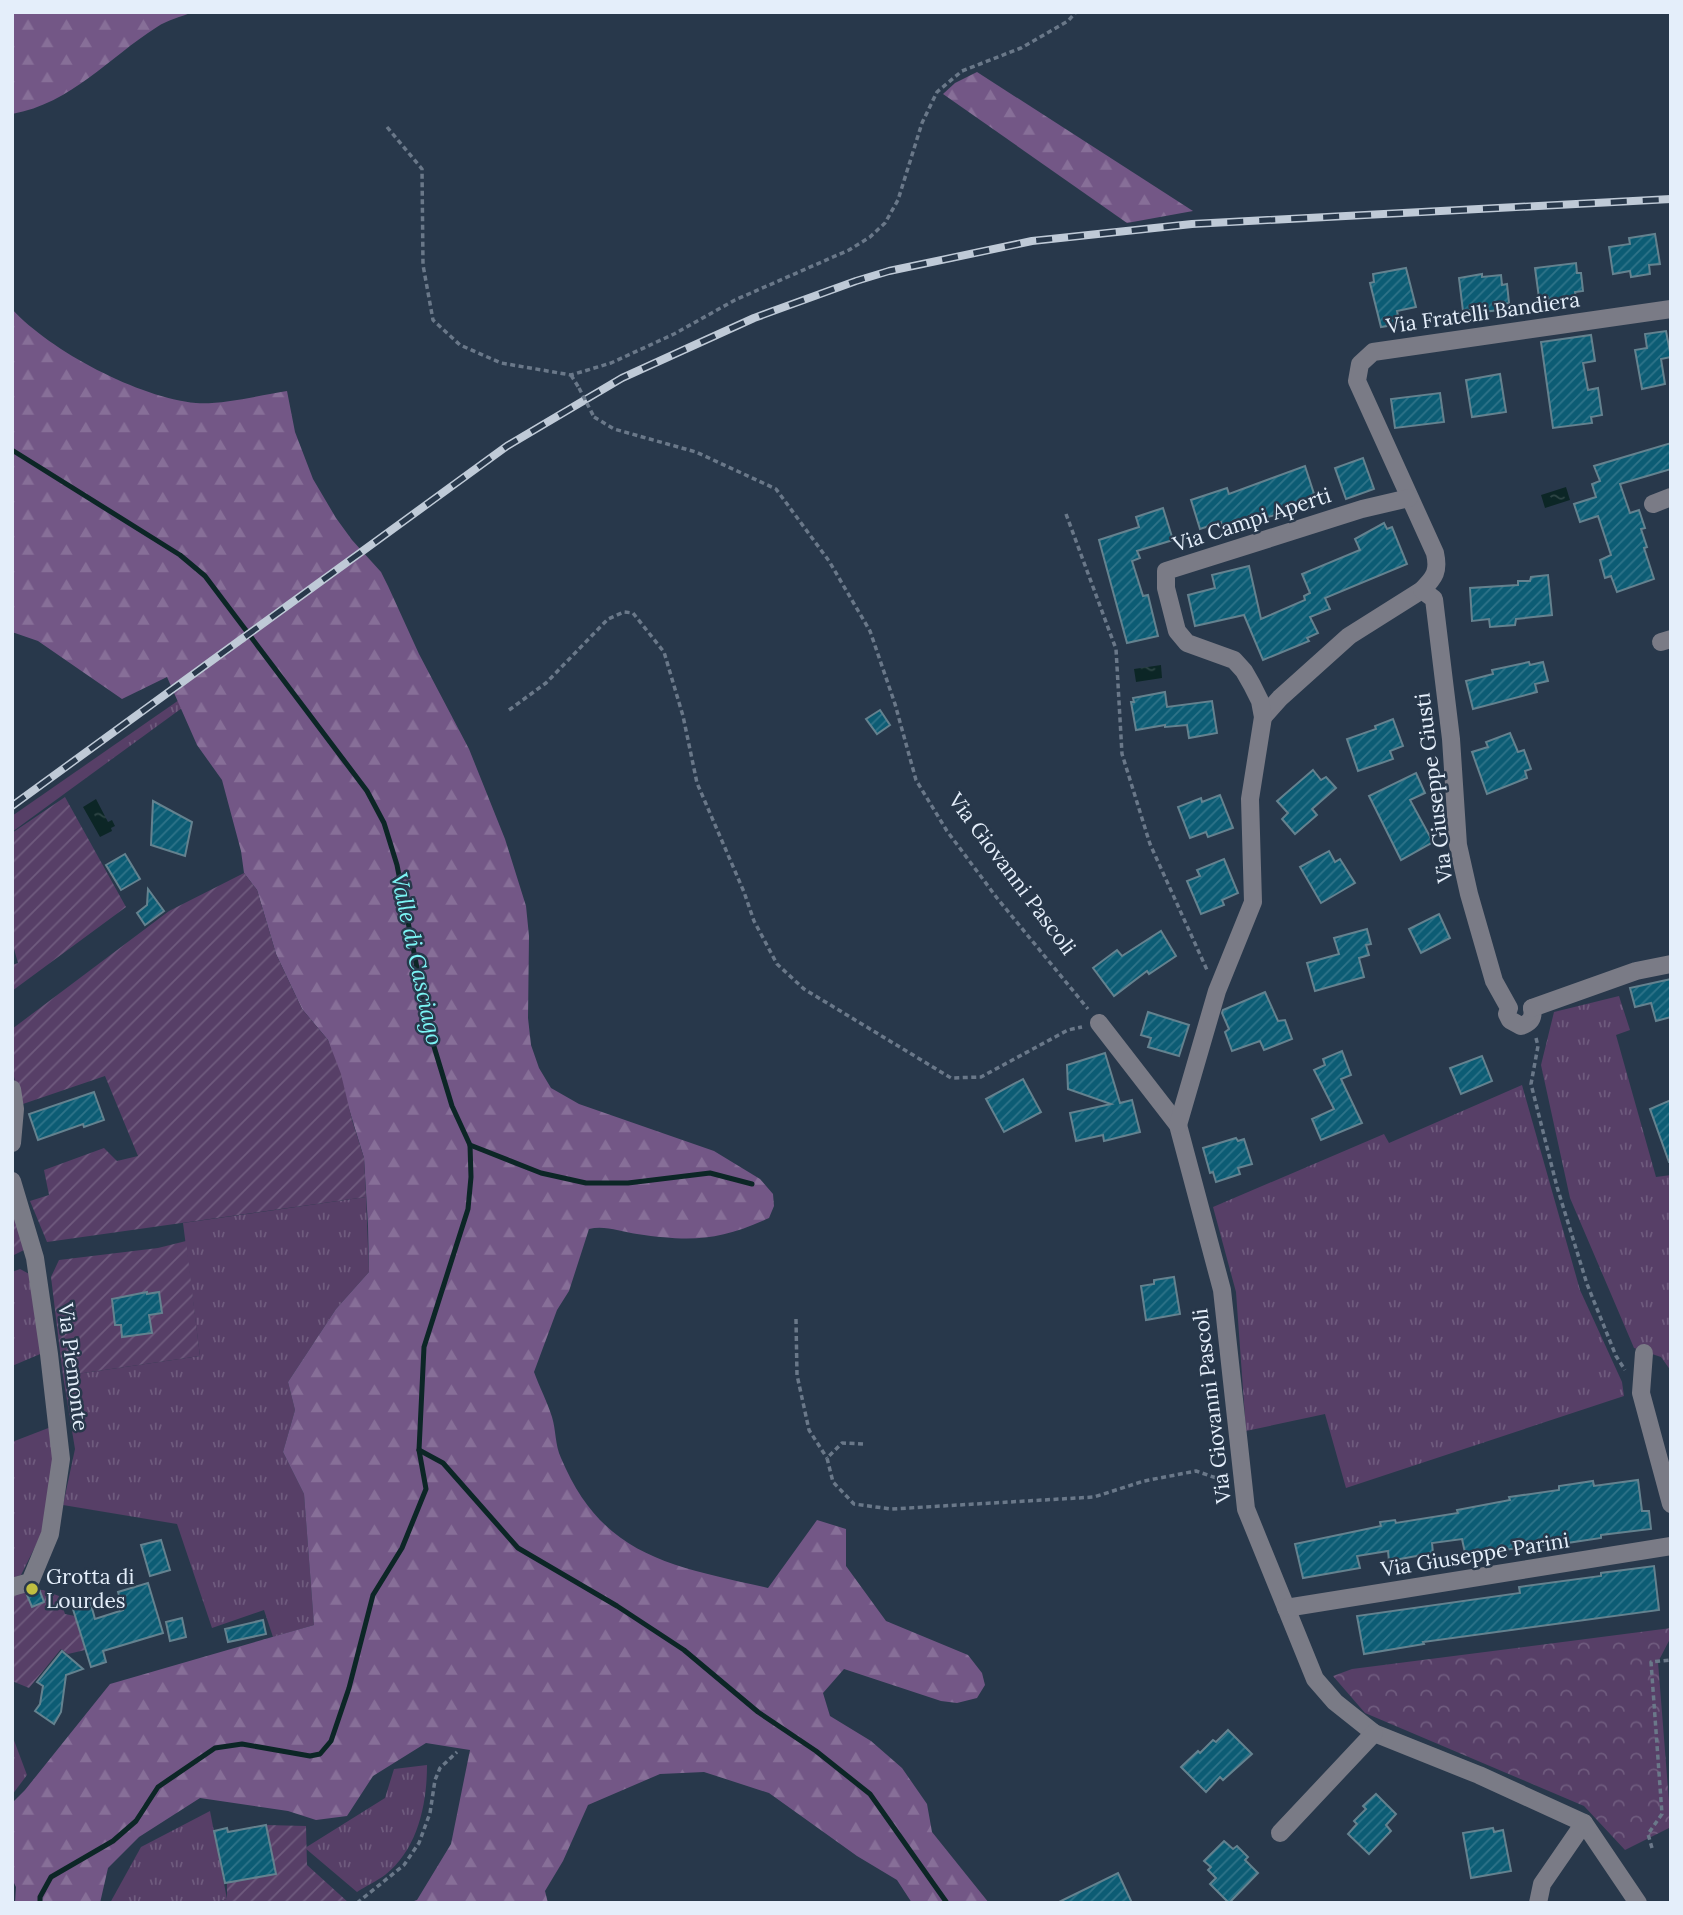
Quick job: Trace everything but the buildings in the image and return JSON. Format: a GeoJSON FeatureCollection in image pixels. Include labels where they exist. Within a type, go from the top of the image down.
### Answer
{"type":"FeatureCollection","features":[{"type":"Feature","properties":{"kind":"street","name":"Via Fratelli Bandiera"},"geometry":{"type":"LineString","coordinates":[[1428,594],[1438,567],[1435,553],[1357,381],[1360,364],[1373,352],[1671,309]]}},
{"type":"Feature","properties":{"kind":"street","name":"Via Campi Aperti"},"geometry":{"type":"LineString","coordinates":[[1263,717],[1260,701],[1252,685],[1234,660],[1187,643],[1177,631],[1166,587],[1167,572],[1362,509],[1409,498]]}},
{"type":"Feature","properties":{"kind":"street"},"geometry":{"type":"LineString","coordinates":[[1653,504],[1671,498]]}},
{"type":"Feature","properties":{"kind":"street"},"geometry":{"type":"LineString","coordinates":[[1178,1125],[1217,991],[1252,902],[1250,799],[1263,717],[1280,698],[1349,636],[1428,594]]}},
{"type":"Feature","properties":{"kind":"street","name":"Via Giuseppe Giusti"},"geometry":{"type":"LineString","coordinates":[[1428,594],[1451,739],[1458,845],[1469,894],[1494,981],[1509,1007],[1507,1014],[1514,1024],[1521,1026],[1527,1024],[1532,1014]]}},
{"type":"Feature","properties":{"kind":"street"},"geometry":{"type":"LineString","coordinates":[[1532,1014],[1636,971],[1671,964]]}},
{"type":"Feature","properties":{"kind":"street","name":"Via Giovanni Pascoli"},"geometry":{"type":"LineString","coordinates":[[1100,1023],[1178,1125],[1222,1290],[1246,1509],[1315,1679],[1335,1702],[1374,1733],[1479,1775],[1584,1823]]}},
{"type":"Feature","properties":{"kind":"street"},"geometry":{"type":"LineString","coordinates":[[12,1089],[15,1109],[12,1143]]}},
{"type":"Feature","properties":{"kind":"street","name":"Via Piemonte"},"geometry":{"type":"LineString","coordinates":[[12,1181],[35,1258],[50,1354],[61,1459],[50,1534],[30,1581],[12,1587]]}},
{"type":"Feature","properties":{"kind":"street"},"geometry":{"type":"LineString","coordinates":[[1644,1353],[1641,1393],[1671,1504]]}},
{"type":"Feature","properties":{"kind":"street","name":"Via Giuseppe Parini"},"geometry":{"type":"LineString","coordinates":[[1286,1608],[1671,1546]]}},
{"type":"Feature","properties":{"kind":"street"},"geometry":{"type":"LineString","coordinates":[[1280,1833],[1374,1733]]}},
{"type":"Feature","properties":{"kind":"street"},"geometry":{"type":"LineString","coordinates":[[1538,1903],[1542,1884],[1584,1823],[1638,1903]]}},
{"type":"Feature","properties":{"kind":"path"},"geometry":{"type":"LineString","coordinates":[[387,127],[422,169],[423,265],[433,320],[460,345],[501,363],[571,375],[611,363],[674,334],[735,300],[849,250],[870,237],[885,223],[898,200],[922,123],[937,92],[962,71],[1021,48],[1068,21],[1076,12]]}},
{"type":"Feature","properties":{"kind":"path","name":"Via Giovanni Pascoli"},"geometry":{"type":"LineString","coordinates":[[571,375],[594,417],[614,429],[695,452],[776,489],[829,561],[870,631],[895,704],[915,779],[947,831],[988,887],[1100,1023]]}},
{"type":"Feature","properties":{"kind":"path"},"geometry":{"type":"LineString","coordinates":[[1066,514],[1116,649],[1122,754],[1150,844],[1217,991]]}},
{"type":"Feature","properties":{"kind":"path"},"geometry":{"type":"LineString","coordinates":[[509,710],[546,682],[608,619],[624,612],[633,613],[663,652],[683,716],[698,783],[754,921],[777,964],[804,989],[951,1078],[981,1077],[1068,1030],[1100,1023]]}},
{"type":"Feature","properties":{"kind":"path"},"geometry":{"type":"LineString","coordinates":[[1532,1014],[1538,1045],[1531,1084],[1557,1186],[1587,1284],[1606,1332],[1616,1356],[1641,1393]]}},
{"type":"Feature","properties":{"kind":"path"},"geometry":{"type":"LineString","coordinates":[[796,1320],[797,1375],[809,1430],[827,1458],[833,1482],[854,1504],[891,1509],[1094,1497],[1144,1481],[1196,1471],[1231,1483]]}},
{"type":"Feature","properties":{"kind":"path"},"geometry":{"type":"LineString","coordinates":[[827,1458],[842,1443],[863,1444]]}},
{"type":"Feature","properties":{"kind":"path"},"geometry":{"type":"LineString","coordinates":[[1652,1848],[1648,1834],[1662,1814],[1651,1662],[1671,1660]]}},
{"type":"Feature","properties":{"kind":"path"},"geometry":{"type":"LineString","coordinates":[[357,1903],[404,1866],[419,1843],[430,1813],[435,1780],[440,1768],[457,1752]]}},
{"type":"Feature","properties":{"kind":"green space"},"geometry":{"type":"Polygon","coordinates":[[[12,12],[193,12],[157,27],[71,90],[53,100],[12,114],[12,12]]]}},
{"type":"Feature","properties":{"kind":"green space"},"geometry":{"type":"Polygon","coordinates":[[[977,72],[1193,211],[1127,223],[943,94],[955,83],[977,72]]]}},
{"type":"Feature","properties":{"kind":"green space"},"geometry":{"type":"Polygon","coordinates":[[[12,309],[49,341],[72,356],[149,392],[174,399],[206,403],[287,391],[295,432],[313,479],[352,540],[381,572],[419,654],[469,749],[505,839],[526,906],[531,1045],[539,1068],[551,1088],[579,1104],[714,1151],[760,1179],[773,1194],[774,1206],[769,1218],[720,1235],[689,1239],[607,1228],[589,1229],[569,1291],[557,1310],[534,1372],[552,1417],[561,1458],[578,1491],[598,1517],[620,1537],[672,1564],[701,1572],[768,1588],[817,1520],[846,1529],[846,1566],[886,1621],[968,1655],[982,1673],[985,1685],[977,1698],[957,1703],[941,1701],[844,1669],[823,1693],[830,1716],[871,1741],[902,1768],[927,1804],[932,1832],[989,1903],[912,1903],[897,1880],[857,1856],[769,1793],[704,1772],[660,1774],[588,1805],[563,1861],[545,1891],[548,1903],[408,1903],[417,1900],[451,1844],[470,1750],[426,1743],[373,1776],[347,1816],[316,1820],[288,1811],[200,1798],[139,1837],[108,1868],[100,1903],[15,1903],[16,1887],[12,1879],[12,1803],[110,1684],[314,1625],[304,1494],[283,1452],[295,1410],[288,1382],[336,1309],[369,1272],[364,1158],[328,1040],[302,1009],[276,954],[257,890],[244,873],[241,851],[222,780],[197,745],[167,677],[122,699],[38,641],[12,632],[12,309]]]}},
{"type":"Feature","properties":{"kind":"green space"},"geometry":{"type":"Polygon","coordinates":[[[179,700],[182,708],[12,832],[12,816],[179,700]]]}},
{"type":"Feature","properties":{"kind":"green space"},"geometry":{"type":"Polygon","coordinates":[[[65,797],[126,907],[12,991],[12,965],[18,963],[12,942],[12,833],[65,797]]]}},
{"type":"Feature","properties":{"kind":"green space"},"geometry":{"type":"Polygon","coordinates":[[[244,873],[257,890],[276,954],[302,1009],[328,1040],[341,1074],[364,1158],[366,1197],[47,1242],[30,1201],[49,1195],[44,1170],[104,1148],[117,1161],[138,1156],[105,1076],[20,1105],[12,1067],[12,1029],[169,911],[244,873]]]}},
{"type":"Feature","properties":{"kind":"green space"},"geometry":{"type":"Polygon","coordinates":[[[1619,996],[1630,1030],[1616,1035],[1656,1177],[1671,1175],[1671,1371],[1661,1357],[1634,1348],[1570,1198],[1541,1065],[1554,1012],[1619,996]]]}},
{"type":"Feature","properties":{"kind":"green space"},"geometry":{"type":"Polygon","coordinates":[[[1522,1085],[1580,1290],[1622,1382],[1624,1396],[1346,1488],[1325,1414],[1246,1431],[1236,1292],[1213,1207],[1384,1134],[1389,1143],[1522,1085]]]}},
{"type":"Feature","properties":{"kind":"green space"},"geometry":{"type":"Polygon","coordinates":[[[366,1197],[369,1272],[336,1309],[288,1382],[295,1410],[283,1452],[304,1494],[314,1625],[273,1637],[264,1610],[212,1628],[177,1524],[63,1505],[75,1449],[63,1376],[200,1356],[183,1223],[366,1197]]]}},
{"type":"Feature","properties":{"kind":"green space"},"geometry":{"type":"Polygon","coordinates":[[[12,1208],[26,1249],[12,1256],[12,1208]]]}},
{"type":"Feature","properties":{"kind":"green space"},"geometry":{"type":"Polygon","coordinates":[[[186,1241],[200,1356],[63,1376],[51,1277],[59,1260],[158,1248],[186,1241]]]}},
{"type":"Feature","properties":{"kind":"green space"},"geometry":{"type":"Polygon","coordinates":[[[20,1269],[33,1276],[45,1352],[12,1366],[12,1272],[20,1269]]]}},
{"type":"Feature","properties":{"kind":"green space"},"geometry":{"type":"Polygon","coordinates":[[[51,1427],[56,1456],[44,1529],[21,1575],[12,1578],[12,1442],[51,1427]]]}},
{"type":"Feature","properties":{"kind":"green space"},"geometry":{"type":"Polygon","coordinates":[[[43,1590],[59,1596],[65,1614],[75,1616],[85,1650],[68,1654],[61,1649],[29,1688],[12,1681],[12,1593],[43,1590]]]}},
{"type":"Feature","properties":{"kind":"green space"},"geometry":{"type":"Polygon","coordinates":[[[1671,1628],[1671,1637],[1658,1662],[1671,1827],[1625,1850],[1584,1806],[1365,1713],[1333,1676],[1352,1669],[1671,1628]]]}},
{"type":"Feature","properties":{"kind":"green space"},"geometry":{"type":"Polygon","coordinates":[[[12,1735],[27,1775],[12,1795],[12,1735]]]}},
{"type":"Feature","properties":{"kind":"green space"},"geometry":{"type":"Polygon","coordinates":[[[427,1765],[425,1795],[413,1839],[396,1864],[382,1877],[357,1892],[305,1848],[385,1798],[394,1769],[427,1765]]]}},
{"type":"Feature","properties":{"kind":"green space"},"geometry":{"type":"Polygon","coordinates":[[[210,1811],[227,1899],[213,1903],[110,1903],[141,1847],[210,1811]]]}},
{"type":"Feature","properties":{"kind":"green space"},"geometry":{"type":"Polygon","coordinates":[[[266,1825],[306,1826],[307,1865],[349,1903],[213,1903],[227,1899],[227,1883],[275,1874],[266,1825]]]}},
{"type":"Feature","properties":{"kind":"water"},"geometry":{"type":"Polygon","coordinates":[[[1566,487],[1570,500],[1545,508],[1541,495],[1566,487]]]}},
{"type":"Feature","properties":{"kind":"water"},"geometry":{"type":"Polygon","coordinates":[[[1161,665],[1162,678],[1136,682],[1134,669],[1161,665]]]}},
{"type":"Feature","properties":{"kind":"water"},"geometry":{"type":"Polygon","coordinates":[[[96,799],[108,822],[112,820],[115,826],[111,828],[112,831],[100,837],[83,807],[96,799]]]}},
{"type":"Feature","properties":{"kind":"waterway","name":"Valle di Casciago"},"geometry":{"type":"LineString","coordinates":[[12,450],[180,555],[205,576],[367,791],[384,823],[397,865],[429,1030],[452,1106],[470,1145],[471,1177],[468,1209],[424,1347],[419,1450],[426,1489],[402,1548],[373,1595],[349,1688],[331,1741],[320,1754],[310,1756],[242,1744],[215,1748],[158,1787],[136,1821],[113,1841],[51,1877],[40,1897],[40,1903]]}},
{"type":"Feature","properties":{"kind":"waterway"},"geometry":{"type":"LineString","coordinates":[[470,1145],[541,1173],[586,1183],[628,1183],[710,1173],[752,1184]]}},
{"type":"Feature","properties":{"kind":"waterway"},"geometry":{"type":"LineString","coordinates":[[419,1450],[443,1463],[518,1548],[617,1606],[684,1650],[758,1712],[816,1751],[870,1794],[947,1903]]}},
{"type":"Feature","properties":{"kind":"railway"},"geometry":{"type":"LineString","coordinates":[[12,806],[507,446],[622,378],[754,318],[889,271],[1032,241],[1192,224],[1671,199]]}},
{"type":"Feature","properties":{"kind":"place","name":"Grotta di Lourdes"},"geometry":{"type":"Point","coordinates":[32,1589]}}]}
